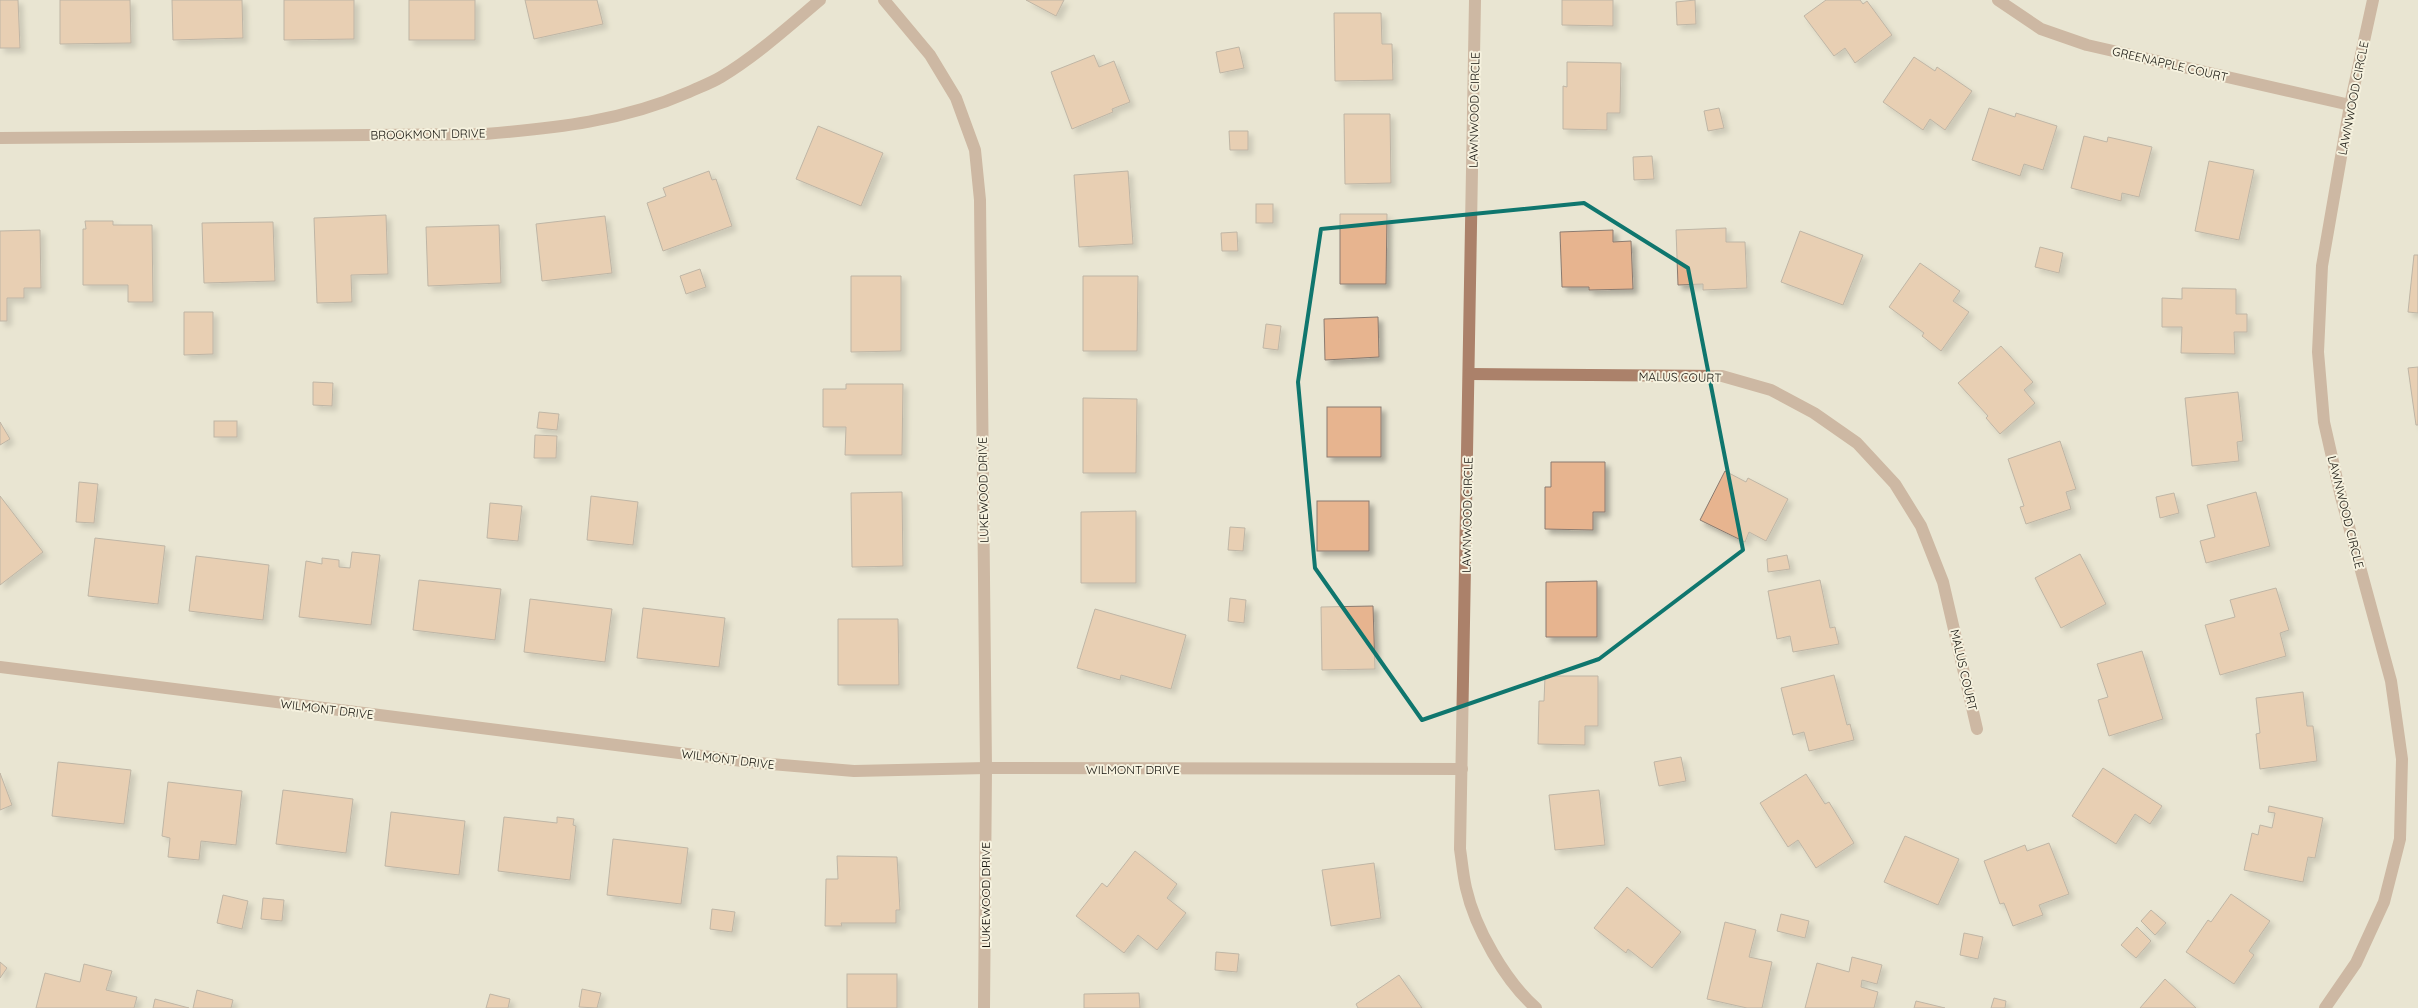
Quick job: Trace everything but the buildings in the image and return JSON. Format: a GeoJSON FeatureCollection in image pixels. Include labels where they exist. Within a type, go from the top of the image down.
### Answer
{"type":"FeatureCollection","features":[{"type":"Feature","properties":{"kind":"street","name":"BROOKMONT DRIVE"},"geometry":{"type":"LineString","coordinates":[[0,138],[485,134],[544,129],[602,121],[667,102],[720,78],[771,41],[820,0]]}},
{"type":"Feature","properties":{"kind":"street","name":"LUKEWOOD DRIVE"},"geometry":{"type":"LineString","coordinates":[[884,0],[930,55],[956,98],[975,150],[980,200],[986,768],[984,1008]]}},
{"type":"Feature","properties":{"kind":"street","name":"LAWNWOOD CIRCLE"},"geometry":{"type":"LineString","coordinates":[[1475,0],[1470,374],[1460,849],[1466,889],[1480,925],[1500,965],[1526,1000],[1536,1008]]}},
{"type":"Feature","properties":{"kind":"street","name":"GREENAPPLE COURT"},"geometry":{"type":"LineString","coordinates":[[1998,0],[2041,29],[2087,44],[2350,105]]}},
{"type":"Feature","properties":{"kind":"street","name":"LAWNWOOD CIRCLE"},"geometry":{"type":"LineString","coordinates":[[2325,1008],[2356,963],[2384,902],[2400,839],[2402,759],[2391,681],[2341,497],[2324,422],[2318,352],[2322,266],[2350,105],[2373,0]]}},
{"type":"Feature","properties":{"kind":"street","name":"MALUS COURT"},"geometry":{"type":"LineString","coordinates":[[1470,374],[1722,376],[1771,390],[1814,413],[1858,443],[1895,484],[1921,526],[1943,582],[1977,729]]}},
{"type":"Feature","properties":{"kind":"street","name":"WILMONT DRIVE"},"geometry":{"type":"LineString","coordinates":[[0,667],[758,763],[854,771],[986,768],[1462,770]]}},
{"type":"Feature","properties":{"kind":"highlighted area"},"geometry":{"type":"Polygon","coordinates":[[[1584,203],[1688,268],[1743,550],[1599,659],[1422,720],[1315,568],[1298,382],[1321,229],[1584,203]]]}}]}
